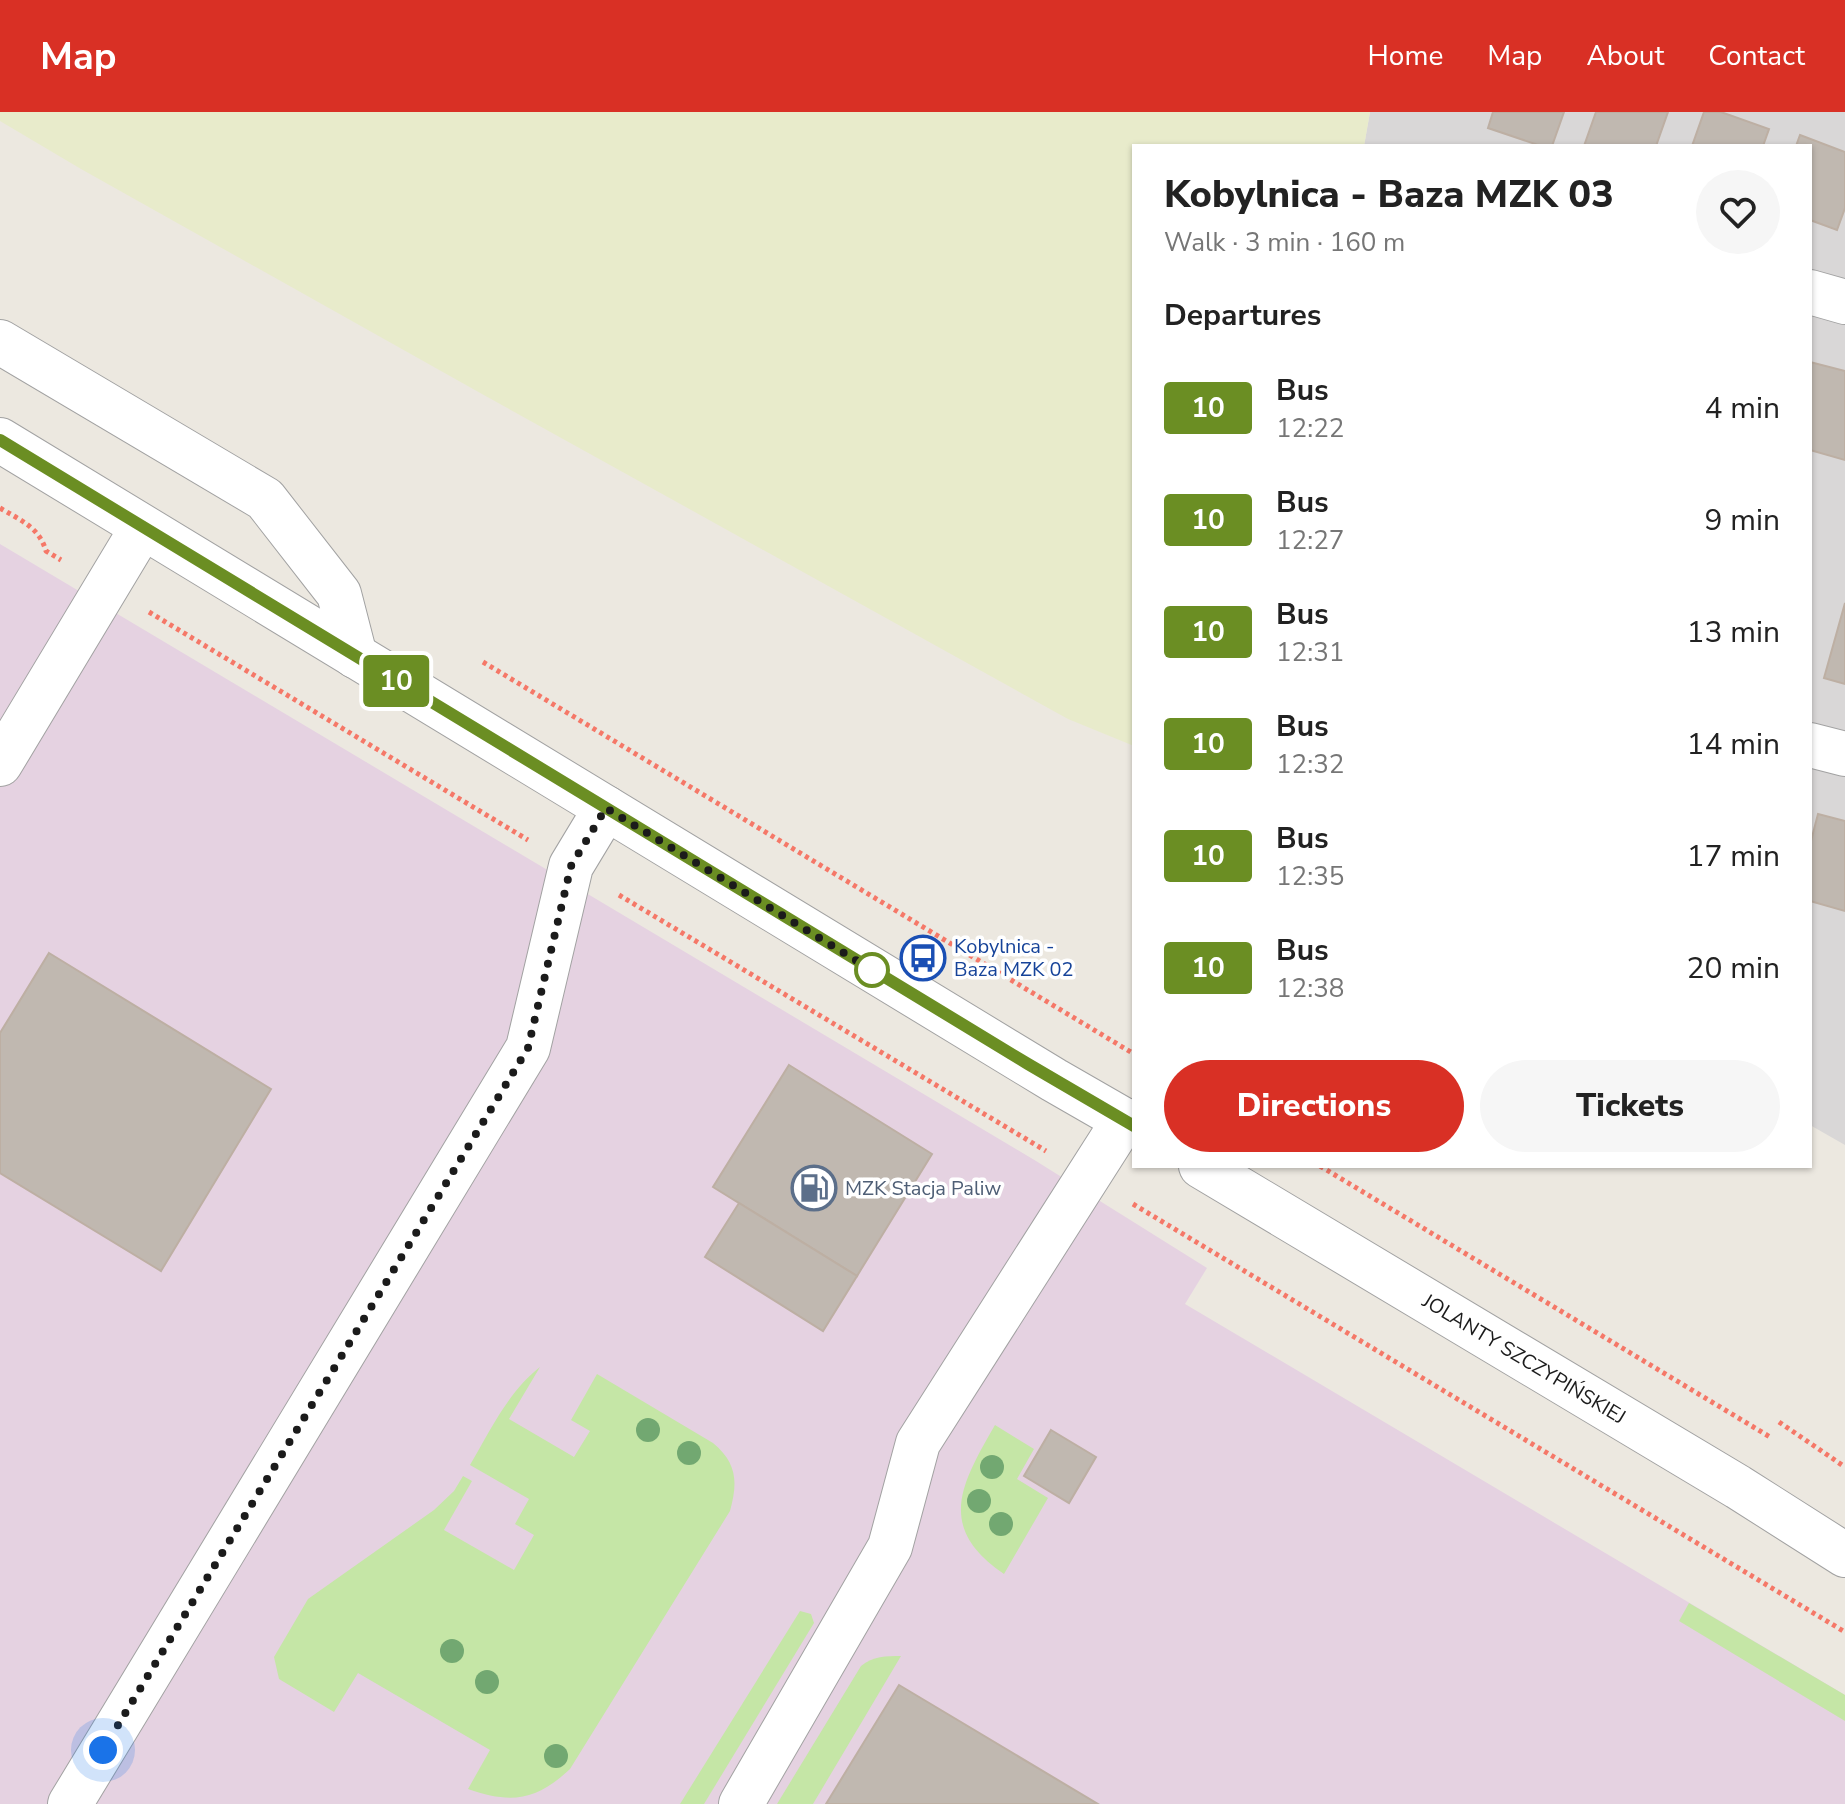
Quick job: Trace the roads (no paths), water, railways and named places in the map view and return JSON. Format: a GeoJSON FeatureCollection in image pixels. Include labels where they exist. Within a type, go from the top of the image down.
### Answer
{"type":"FeatureCollection","features":[{"type":"Feature","properties":{"kind":"street"},"geometry":{"type":"LineString","coordinates":[[1812,293],[1845,302]]}},
{"type":"Feature","properties":{"kind":"street"},"geometry":{"type":"LineString","coordinates":[[0,342],[265,499],[339,594],[355,656]]}},
{"type":"Feature","properties":{"kind":"street"},"geometry":{"type":"LineString","coordinates":[[0,440],[1129,1123],[1089,1177],[946,1395],[918,1443],[890,1547],[741,1804]]}},
{"type":"Feature","properties":{"kind":"street"},"geometry":{"type":"LineString","coordinates":[[0,764],[142,528]]}},
{"type":"Feature","properties":{"kind":"street"},"geometry":{"type":"LineString","coordinates":[[1812,746],[1845,754]]}},
{"type":"Feature","properties":{"kind":"street"},"geometry":{"type":"LineString","coordinates":[[70,1804],[528,1048],[571,866],[606,808]]}},
{"type":"Feature","properties":{"kind":"street","name":"JOLANTY SZCZYPIŃSKIEJ"},"geometry":{"type":"LineString","coordinates":[[1204,1168],[1738,1487],[1845,1555]]}},
{"type":"Feature","properties":{"kind":"place","name":"Kobylnica - Baza MZK 02"},"geometry":{"type":"Point","coordinates":[923,958]}},
{"type":"Feature","properties":{"kind":"place","name":"MZK Stacja Paliw"},"geometry":{"type":"Point","coordinates":[814,1188]}}]}
